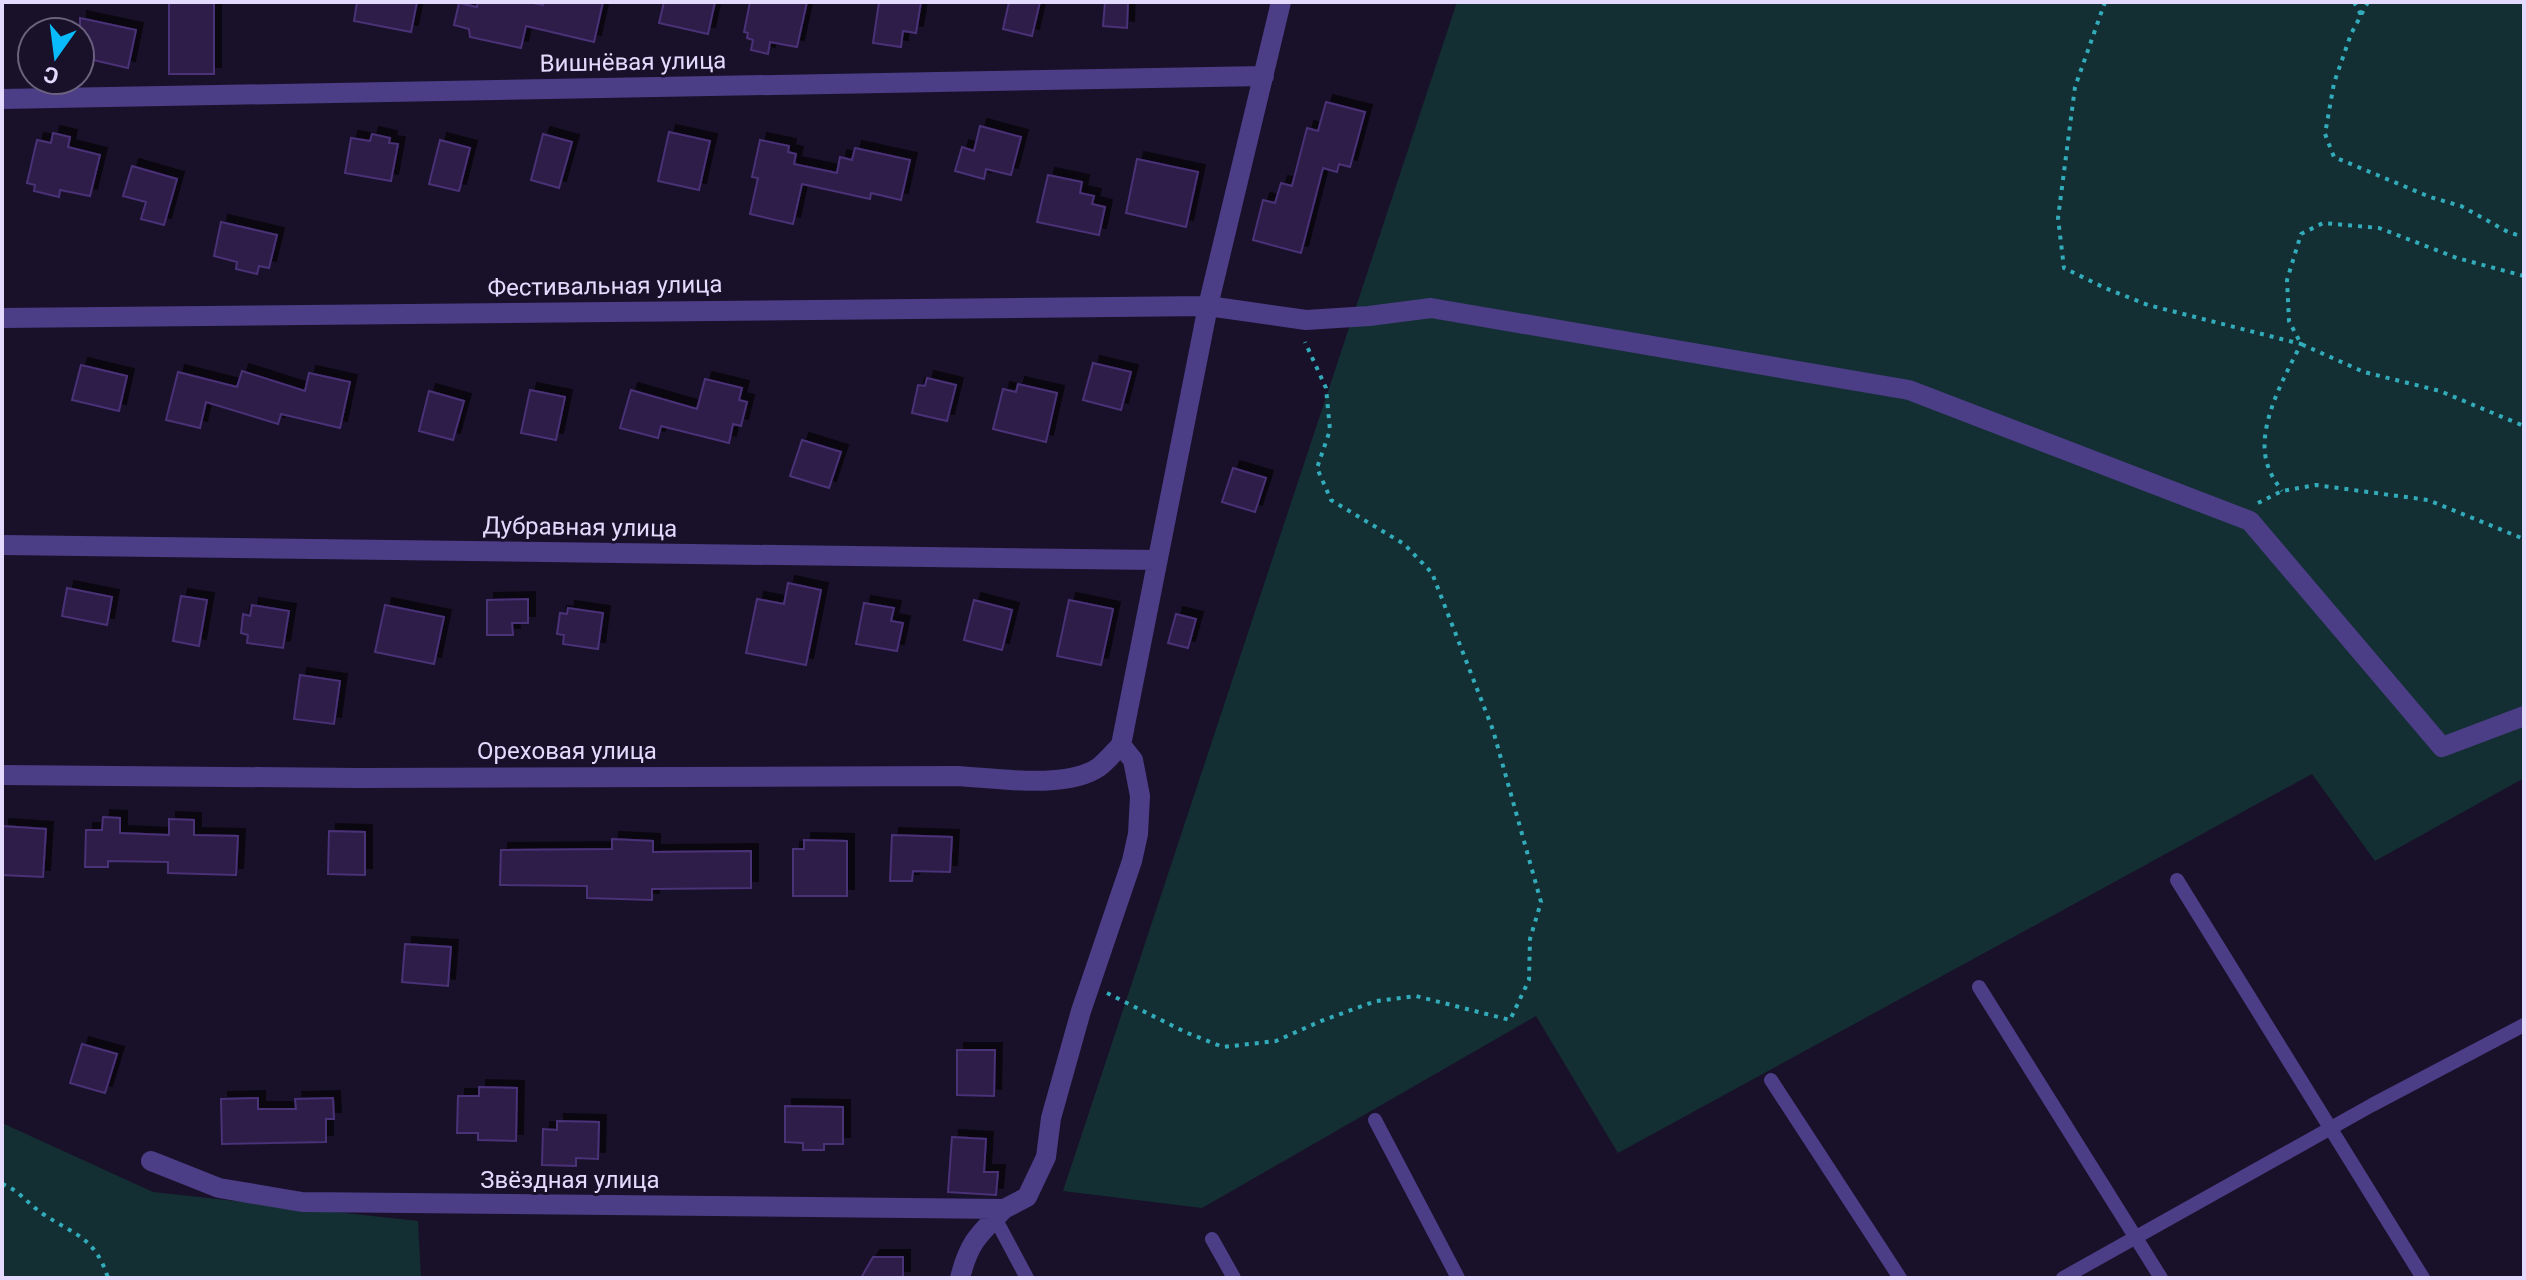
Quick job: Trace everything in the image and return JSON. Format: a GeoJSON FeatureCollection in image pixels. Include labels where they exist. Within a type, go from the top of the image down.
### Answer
{"type":"FeatureCollection","features":[{"type":"Feature","properties":{"kind":"street"},"geometry":{"type":"LineString","coordinates":[[960,1278],[975,1237],[998,1212],[1027,1197],[1042,1168],[1051,1118],[1090,984],[1132,861],[1138,834],[1140,796],[1133,760],[1121,745],[1208,306],[1281,2]]}},
{"type":"Feature","properties":{"kind":"street","name":"Вишнёвая улица"},"geometry":{"type":"LineString","coordinates":[[2,99],[1264,76]]}},
{"type":"Feature","properties":{"kind":"street","name":"Фестивальная улица"},"geometry":{"type":"LineString","coordinates":[[2,318],[1208,306],[1306,320],[1431,308],[1909,390],[2250,521],[2442,747],[2524,716]]}},
{"type":"Feature","properties":{"kind":"street","name":"Дубравная улица"},"geometry":{"type":"LineString","coordinates":[[2,545],[1157,560]]}},
{"type":"Feature","properties":{"kind":"street","name":"Ореховая улица"},"geometry":{"type":"LineString","coordinates":[[2,775],[343,778],[957,776],[1043,780],[1080,776],[1098,767],[1121,745]]}},
{"type":"Feature","properties":{"kind":"street","name":"Звёздная улица"},"geometry":{"type":"LineString","coordinates":[[151,1161],[219,1188],[302,1202],[998,1212]]}},
{"type":"Feature","properties":{"kind":"lane"},"geometry":{"type":"LineString","coordinates":[[2177,880],[2423,1278]]}},
{"type":"Feature","properties":{"kind":"lane"},"geometry":{"type":"LineString","coordinates":[[1979,987],[2161,1278]]}},
{"type":"Feature","properties":{"kind":"lane"},"geometry":{"type":"LineString","coordinates":[[2063,1278],[2331,1128],[2524,1025]]}},
{"type":"Feature","properties":{"kind":"lane"},"geometry":{"type":"LineString","coordinates":[[1771,1080],[1900,1278]]}},
{"type":"Feature","properties":{"kind":"lane"},"geometry":{"type":"LineString","coordinates":[[1375,1120],[1458,1278]]}},
{"type":"Feature","properties":{"kind":"lane"},"geometry":{"type":"LineString","coordinates":[[998,1212],[1027,1278]]}},
{"type":"Feature","properties":{"kind":"lane"},"geometry":{"type":"LineString","coordinates":[[1212,1239],[1234,1278]]}},
{"type":"Feature","properties":{"kind":"path"},"geometry":{"type":"LineString","coordinates":[[2105,2],[2075,87],[2058,218],[2064,268],[2148,305],[2301,344],[2364,372],[2440,391],[2524,426]]}},
{"type":"Feature","properties":{"kind":"path"},"geometry":{"type":"LineString","coordinates":[[2354,2],[2361,15]]}},
{"type":"Feature","properties":{"kind":"path"},"geometry":{"type":"LineString","coordinates":[[2368,2],[2351,34],[2334,83],[2325,134],[2334,157],[2430,197],[2461,206],[2508,232],[2524,237]]}},
{"type":"Feature","properties":{"kind":"path"},"geometry":{"type":"LineString","coordinates":[[2301,344],[2289,321],[2287,280],[2301,234],[2323,223],[2379,228],[2457,258],[2524,276]]}},
{"type":"Feature","properties":{"kind":"path"},"geometry":{"type":"LineString","coordinates":[[1090,984],[1185,1032],[1223,1047],[1276,1041],[1376,1001],[1416,996],[1510,1020],[1529,980],[1530,939],[1541,902],[1493,730],[1432,573],[1404,544],[1331,500],[1317,468],[1330,430],[1326,388],[1304,339],[1306,320]]}},
{"type":"Feature","properties":{"kind":"path"},"geometry":{"type":"LineString","coordinates":[[2282,491],[2268,468],[2264,436],[2281,384],[2301,344]]}},
{"type":"Feature","properties":{"kind":"path"},"geometry":{"type":"LineString","coordinates":[[2235,515],[2282,491],[2316,485],[2428,500],[2524,539]]}},
{"type":"Feature","properties":{"kind":"path"},"geometry":{"type":"LineString","coordinates":[[2,1184],[24,1197],[40,1212],[81,1235],[98,1254],[108,1278]]}},
{"type":"Feature","properties":{"kind":"green space"},"geometry":{"type":"Polygon","coordinates":[[[1457,2],[2524,2],[2524,778],[2375,861],[2312,774],[1618,1153],[1536,1016],[1202,1208],[1063,1191],[1457,2]]]}},
{"type":"Feature","properties":{"kind":"green space"},"geometry":{"type":"Polygon","coordinates":[[[2,1123],[153,1192],[418,1221],[421,1278],[2,1278],[2,1123]]]}},
{"type":"Feature","properties":{"kind":"building"},"geometry":{"type":"Polygon","coordinates":[[[169,2],[214,2],[214,74],[169,74],[169,2]]]}},
{"type":"Feature","properties":{"kind":"building"},"geometry":{"type":"Polygon","coordinates":[[[357,2],[417,2],[411,32],[354,21],[357,2]]]}},
{"type":"Feature","properties":{"kind":"building"},"geometry":{"type":"Polygon","coordinates":[[[478,2],[543,5],[544,2],[603,2],[594,42],[526,26],[521,48],[470,37],[469,29],[454,25],[459,3],[477,7],[478,2]]]}},
{"type":"Feature","properties":{"kind":"building"},"geometry":{"type":"Polygon","coordinates":[[[664,2],[715,2],[708,34],[659,23],[664,2]]]}},
{"type":"Feature","properties":{"kind":"building"},"geometry":{"type":"Polygon","coordinates":[[[750,2],[807,2],[797,47],[770,42],[768,54],[751,50],[753,40],[747,38],[748,33],[744,32],[750,2]]]}},
{"type":"Feature","properties":{"kind":"building"},"geometry":{"type":"Polygon","coordinates":[[[879,2],[921,2],[916,33],[903,31],[901,47],[873,43],[879,2]]]}},
{"type":"Feature","properties":{"kind":"building"},"geometry":{"type":"Polygon","coordinates":[[[1009,2],[1040,2],[1032,36],[1003,29],[1009,2]]]}},
{"type":"Feature","properties":{"kind":"building"},"geometry":{"type":"Polygon","coordinates":[[[1105,2],[1128,2],[1127,28],[1103,26],[1105,2]]]}},
{"type":"Feature","properties":{"kind":"building"},"geometry":{"type":"Polygon","coordinates":[[[96,21],[136,30],[128,68],[96,61],[96,21]]]}},
{"type":"Feature","properties":{"kind":"building"},"geometry":{"type":"Polygon","coordinates":[[[1326,102],[1365,112],[1350,167],[1339,164],[1337,172],[1323,168],[1301,253],[1253,240],[1263,200],[1275,203],[1281,183],[1292,186],[1307,128],[1318,131],[1326,102]]]}},
{"type":"Feature","properties":{"kind":"building"},"geometry":{"type":"Polygon","coordinates":[[[980,126],[1021,137],[1011,175],[986,169],[984,179],[955,171],[962,147],[974,151],[980,126]]]}},
{"type":"Feature","properties":{"kind":"building"},"geometry":{"type":"Polygon","coordinates":[[[669,132],[710,141],[699,190],[658,181],[669,132]]]}},
{"type":"Feature","properties":{"kind":"building"},"geometry":{"type":"Polygon","coordinates":[[[53,133],[70,137],[68,147],[100,155],[90,196],[60,190],[59,197],[34,191],[35,185],[27,183],[37,140],[51,143],[53,133]]]}},
{"type":"Feature","properties":{"kind":"building"},"geometry":{"type":"Polygon","coordinates":[[[372,134],[390,138],[389,143],[398,144],[391,181],[345,173],[351,138],[370,141],[372,134]]]}},
{"type":"Feature","properties":{"kind":"building"},"geometry":{"type":"Polygon","coordinates":[[[543,134],[572,142],[559,188],[531,180],[543,134]]]}},
{"type":"Feature","properties":{"kind":"building"},"geometry":{"type":"Polygon","coordinates":[[[440,140],[470,148],[459,191],[429,184],[440,140]]]}},
{"type":"Feature","properties":{"kind":"building"},"geometry":{"type":"Polygon","coordinates":[[[760,140],[789,146],[788,152],[796,154],[794,164],[837,173],[840,157],[852,160],[855,148],[910,160],[901,200],[871,193],[870,199],[802,184],[793,224],[750,214],[758,178],[752,177],[760,140]]]}},
{"type":"Feature","properties":{"kind":"building"},"geometry":{"type":"Polygon","coordinates":[[[1137,159],[1198,172],[1186,227],[1126,213],[1137,159]]]}},
{"type":"Feature","properties":{"kind":"building"},"geometry":{"type":"Polygon","coordinates":[[[132,166],[177,179],[164,225],[141,219],[146,202],[123,196],[132,166]]]}},
{"type":"Feature","properties":{"kind":"building"},"geometry":{"type":"Polygon","coordinates":[[[1048,175],[1082,182],[1080,193],[1094,196],[1092,204],[1105,207],[1099,235],[1037,222],[1048,175]]]}},
{"type":"Feature","properties":{"kind":"building"},"geometry":{"type":"Polygon","coordinates":[[[221,222],[277,235],[269,268],[259,266],[257,274],[236,269],[237,262],[214,256],[221,222]]]}},
{"type":"Feature","properties":{"kind":"building"},"geometry":{"type":"Polygon","coordinates":[[[1093,363],[1131,372],[1121,410],[1083,400],[1093,363]]]}},
{"type":"Feature","properties":{"kind":"building"},"geometry":{"type":"Polygon","coordinates":[[[81,365],[127,376],[119,411],[72,400],[81,365]]]}},
{"type":"Feature","properties":{"kind":"building"},"geometry":{"type":"Polygon","coordinates":[[[242,371],[305,391],[309,373],[350,382],[340,428],[281,414],[278,424],[206,402],[200,428],[166,420],[178,372],[237,387],[242,371]]]}},
{"type":"Feature","properties":{"kind":"building"},"geometry":{"type":"Polygon","coordinates":[[[927,378],[956,385],[947,421],[912,413],[918,385],[925,386],[927,378]]]}},
{"type":"Feature","properties":{"kind":"building"},"geometry":{"type":"Polygon","coordinates":[[[705,379],[742,388],[739,400],[747,402],[741,426],[733,424],[729,443],[661,426],[658,438],[620,428],[631,390],[697,409],[705,379]]]}},
{"type":"Feature","properties":{"kind":"building"},"geometry":{"type":"Polygon","coordinates":[[[1018,384],[1057,393],[1046,442],[993,429],[1003,389],[1016,392],[1018,384]]]}},
{"type":"Feature","properties":{"kind":"building"},"geometry":{"type":"Polygon","coordinates":[[[530,390],[565,397],[556,440],[521,433],[530,390]]]}},
{"type":"Feature","properties":{"kind":"building"},"geometry":{"type":"Polygon","coordinates":[[[429,391],[464,401],[453,440],[419,431],[429,391]]]}},
{"type":"Feature","properties":{"kind":"building"},"geometry":{"type":"Polygon","coordinates":[[[802,440],[841,452],[829,488],[790,476],[802,440]]]}},
{"type":"Feature","properties":{"kind":"building"},"geometry":{"type":"Polygon","coordinates":[[[1233,468],[1266,478],[1255,512],[1222,502],[1233,468]]]}},
{"type":"Feature","properties":{"kind":"building"},"geometry":{"type":"Polygon","coordinates":[[[788,583],[821,590],[806,665],[746,653],[757,599],[784,604],[788,583]]]}},
{"type":"Feature","properties":{"kind":"building"},"geometry":{"type":"Polygon","coordinates":[[[67,588],[112,597],[107,625],[62,616],[67,588]]]}},
{"type":"Feature","properties":{"kind":"building"},"geometry":{"type":"Polygon","coordinates":[[[181,596],[207,600],[199,646],[173,641],[181,596]]]}},
{"type":"Feature","properties":{"kind":"building"},"geometry":{"type":"Polygon","coordinates":[[[528,599],[528,623],[512,623],[513,635],[487,635],[487,600],[528,599]]]}},
{"type":"Feature","properties":{"kind":"building"},"geometry":{"type":"Polygon","coordinates":[[[974,600],[1012,610],[1002,650],[964,640],[974,600]]]}},
{"type":"Feature","properties":{"kind":"building"},"geometry":{"type":"Polygon","coordinates":[[[1069,600],[1113,609],[1101,665],[1057,656],[1069,600]]]}},
{"type":"Feature","properties":{"kind":"building"},"geometry":{"type":"Polygon","coordinates":[[[864,603],[894,608],[891,621],[903,623],[897,651],[856,644],[864,603]]]}},
{"type":"Feature","properties":{"kind":"building"},"geometry":{"type":"Polygon","coordinates":[[[252,605],[289,611],[283,648],[247,643],[248,635],[241,633],[243,614],[250,616],[252,605]]]}},
{"type":"Feature","properties":{"kind":"building"},"geometry":{"type":"Polygon","coordinates":[[[385,605],[444,617],[434,664],[375,652],[385,605]]]}},
{"type":"Feature","properties":{"kind":"building"},"geometry":{"type":"Polygon","coordinates":[[[568,608],[603,613],[598,649],[563,644],[564,635],[557,634],[560,613],[567,614],[568,608]]]}},
{"type":"Feature","properties":{"kind":"building"},"geometry":{"type":"Polygon","coordinates":[[[1176,614],[1196,619],[1188,648],[1168,643],[1176,614]]]}},
{"type":"Feature","properties":{"kind":"building"},"geometry":{"type":"Polygon","coordinates":[[[300,675],[340,681],[334,724],[294,719],[300,675]]]}},
{"type":"Feature","properties":{"kind":"building"},"geometry":{"type":"Polygon","coordinates":[[[103,817],[120,818],[120,833],[169,835],[169,819],[194,820],[194,835],[238,836],[236,875],[168,873],[168,862],[108,861],[108,867],[85,867],[86,830],[102,830],[103,817]]]}},
{"type":"Feature","properties":{"kind":"building"},"geometry":{"type":"Polygon","coordinates":[[[2,826],[46,829],[43,877],[2,875],[2,826]]]}},
{"type":"Feature","properties":{"kind":"building"},"geometry":{"type":"Polygon","coordinates":[[[329,831],[365,832],[365,875],[328,874],[329,831]]]}},
{"type":"Feature","properties":{"kind":"building"},"geometry":{"type":"Polygon","coordinates":[[[892,835],[952,837],[950,872],[913,871],[912,881],[890,881],[892,835]]]}},
{"type":"Feature","properties":{"kind":"building"},"geometry":{"type":"Polygon","coordinates":[[[612,839],[653,841],[653,852],[751,851],[751,888],[652,889],[652,900],[587,898],[587,886],[500,885],[501,850],[612,849],[612,839]]]}},
{"type":"Feature","properties":{"kind":"building"},"geometry":{"type":"Polygon","coordinates":[[[804,840],[847,841],[847,896],[793,896],[793,849],[804,849],[804,840]]]}},
{"type":"Feature","properties":{"kind":"building"},"geometry":{"type":"Polygon","coordinates":[[[405,944],[451,947],[448,986],[402,982],[405,944]]]}},
{"type":"Feature","properties":{"kind":"building"},"geometry":{"type":"Polygon","coordinates":[[[82,1044],[117,1054],[105,1093],[70,1083],[82,1044]]]}},
{"type":"Feature","properties":{"kind":"building"},"geometry":{"type":"Polygon","coordinates":[[[957,1050],[995,1050],[994,1096],[957,1095],[957,1050]]]}},
{"type":"Feature","properties":{"kind":"building"},"geometry":{"type":"Polygon","coordinates":[[[479,1087],[517,1088],[516,1141],[478,1140],[478,1133],[457,1133],[458,1096],[479,1096],[479,1087]]]}},
{"type":"Feature","properties":{"kind":"building"},"geometry":{"type":"Polygon","coordinates":[[[258,1098],[258,1109],[296,1109],[295,1099],[333,1098],[334,1119],[326,1119],[326,1142],[222,1144],[221,1099],[258,1098]]]}},
{"type":"Feature","properties":{"kind":"building"},"geometry":{"type":"Polygon","coordinates":[[[785,1106],[843,1107],[843,1144],[824,1144],[824,1150],[803,1150],[803,1143],[785,1142],[785,1106]]]}},
{"type":"Feature","properties":{"kind":"building"},"geometry":{"type":"Polygon","coordinates":[[[557,1121],[599,1122],[598,1159],[576,1158],[576,1166],[542,1165],[543,1129],[557,1130],[557,1121]]]}},
{"type":"Feature","properties":{"kind":"building"},"geometry":{"type":"Polygon","coordinates":[[[952,1137],[986,1139],[984,1172],[998,1172],[996,1195],[948,1192],[952,1137]]]}},
{"type":"Feature","properties":{"kind":"building"},"geometry":{"type":"Polygon","coordinates":[[[873,1257],[903,1257],[903,1278],[861,1278],[873,1257]]]}}]}
